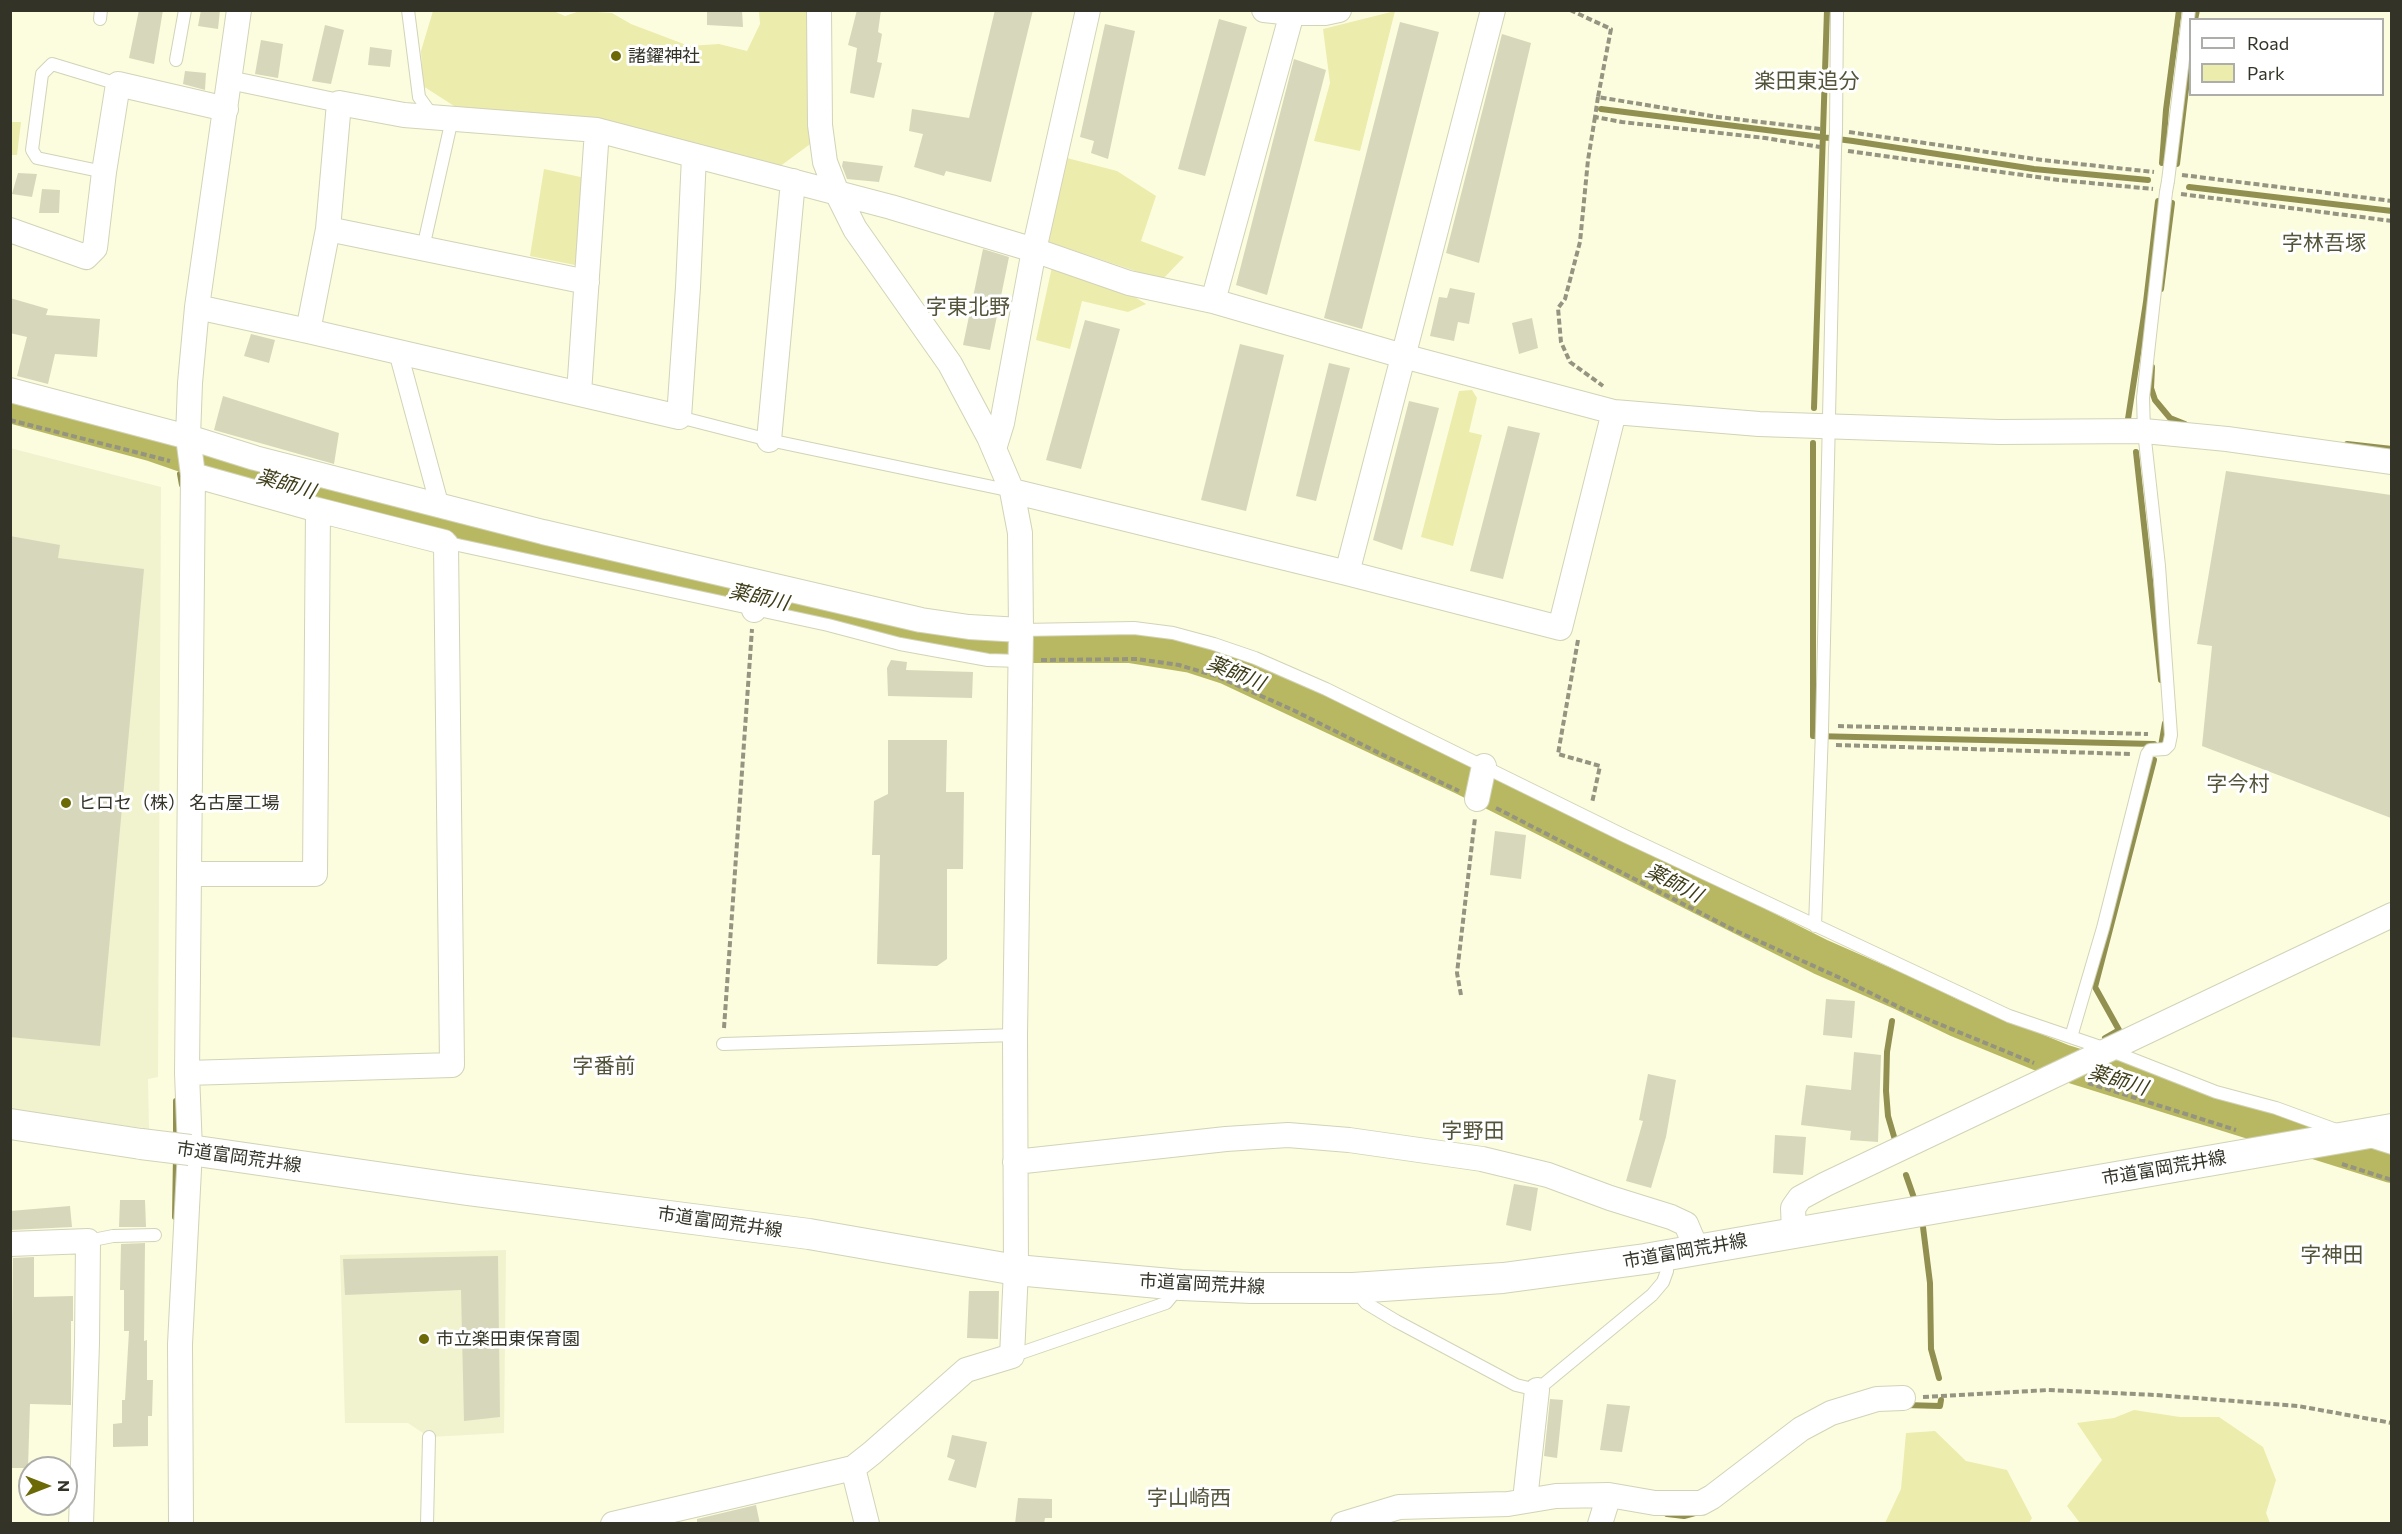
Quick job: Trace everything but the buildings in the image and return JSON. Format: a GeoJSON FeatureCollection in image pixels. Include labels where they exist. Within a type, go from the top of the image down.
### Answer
{"type":"FeatureCollection","features":[{"type":"Feature","properties":{"kind":"street"},"geometry":{"type":"LineString","coordinates":[[181,1524],[180,1344],[190,1150],[187,1073],[193,475],[188,437],[190,383],[197,307],[239,10]]}},
{"type":"Feature","properties":{"kind":"street"},"geometry":{"type":"LineString","coordinates":[[613,1524],[853,1468],[966,1370],[1012,1356],[1016,1270],[1015,1035],[1021,630],[1020,533],[1012,491],[994,449],[950,364],[855,229],[837,194],[825,162],[820,125],[819,10]]}},
{"type":"Feature","properties":{"kind":"street"},"geometry":{"type":"LineString","coordinates":[[994,449],[1002,423],[1034,250],[1089,10]]}},
{"type":"Feature","properties":{"kind":"street"},"geometry":{"type":"LineString","coordinates":[[1264,10],[1292,13],[1325,13],[1338,10]]}},
{"type":"Feature","properties":{"kind":"street"},"geometry":{"type":"LineString","coordinates":[[1347,573],[1493,10]]}},
{"type":"Feature","properties":{"kind":"street"},"geometry":{"type":"LineString","coordinates":[[1213,301],[1292,13]]}},
{"type":"Feature","properties":{"kind":"street"},"geometry":{"type":"LineString","coordinates":[[229,80],[404,115],[597,130],[891,207],[1034,250],[1129,283],[1213,301],[1403,356],[1614,412],[1759,424],[2000,432],[2144,431],[2227,439],[2391,462]]}},
{"type":"Feature","properties":{"kind":"street"},"geometry":{"type":"LineString","coordinates":[[10,230],[86,257],[95,248],[118,84],[226,109]]}},
{"type":"Feature","properties":{"kind":"street"},"geometry":{"type":"LineString","coordinates":[[308,331],[328,229],[339,103]]}},
{"type":"Feature","properties":{"kind":"street"},"geometry":{"type":"LineString","coordinates":[[579,393],[597,130]]}},
{"type":"Feature","properties":{"kind":"street"},"geometry":{"type":"LineString","coordinates":[[197,307],[679,417],[694,156]]}},
{"type":"Feature","properties":{"kind":"street"},"geometry":{"type":"LineString","coordinates":[[769,440],[793,181]]}},
{"type":"Feature","properties":{"kind":"street"},"geometry":{"type":"LineString","coordinates":[[328,229],[587,282]]}},
{"type":"Feature","properties":{"kind":"street"},"geometry":{"type":"LineString","coordinates":[[398,352],[441,507]]}},
{"type":"Feature","properties":{"kind":"street"},"geometry":{"type":"LineString","coordinates":[[10,390],[441,507],[755,582],[944,624],[1021,630]]}},
{"type":"Feature","properties":{"kind":"street"},"geometry":{"type":"LineString","coordinates":[[1012,491],[1560,628],[1614,412]]}},
{"type":"Feature","properties":{"kind":"street"},"geometry":{"type":"LineString","coordinates":[[187,1073],[452,1065],[445,543],[193,475]]}},
{"type":"Feature","properties":{"kind":"street"},"geometry":{"type":"LineString","coordinates":[[190,874],[315,874],[318,510]]}},
{"type":"Feature","properties":{"kind":"street"},"geometry":{"type":"LineString","coordinates":[[754,610],[755,582]]}},
{"type":"Feature","properties":{"kind":"street"},"geometry":{"type":"LineString","coordinates":[[1478,799],[1484,766]]}},
{"type":"Feature","properties":{"kind":"street"},"geometry":{"type":"LineString","coordinates":[[1794,1232],[1793,1209],[1800,1198],[2391,915]]}},
{"type":"Feature","properties":{"kind":"street","name":"市道富岡荒井線"},"geometry":{"type":"LineString","coordinates":[[10,1124],[467,1190],[809,1234],[1016,1270],[1181,1285],[1251,1288],[1353,1288],[1503,1278],[1697,1250],[2391,1129]]}},
{"type":"Feature","properties":{"kind":"street"},"geometry":{"type":"LineString","coordinates":[[1016,1162],[1226,1139],[1288,1135],[1349,1140],[1482,1159],[1548,1175],[1686,1224],[1697,1250]]}},
{"type":"Feature","properties":{"kind":"street"},"geometry":{"type":"LineString","coordinates":[[10,1244],[88,1241],[81,1524]]}},
{"type":"Feature","properties":{"kind":"street"},"geometry":{"type":"LineString","coordinates":[[1526,1500],[1537,1390]]}},
{"type":"Feature","properties":{"kind":"street"},"geometry":{"type":"LineString","coordinates":[[1343,1524],[1399,1507],[1508,1503],[1556,1496],[1609,1495],[1655,1503],[1701,1503],[1801,1429],[1831,1413],[1877,1399],[1903,1398]]}},
{"type":"Feature","properties":{"kind":"street"},"geometry":{"type":"LineString","coordinates":[[853,1468],[867,1524]]}},
{"type":"Feature","properties":{"kind":"street"},"geometry":{"type":"LineString","coordinates":[[1600,1524],[1609,1495]]}},
{"type":"Feature","properties":{"kind":"lane"},"geometry":{"type":"LineString","coordinates":[[176,60],[185,10]]}},
{"type":"Feature","properties":{"kind":"lane"},"geometry":{"type":"LineString","coordinates":[[408,10],[419,97],[443,118],[423,248]]}},
{"type":"Feature","properties":{"kind":"lane"},"geometry":{"type":"LineString","coordinates":[[1815,926],[1839,150],[1836,131],[1837,10]]}},
{"type":"Feature","properties":{"kind":"lane"},"geometry":{"type":"LineString","coordinates":[[2071,1037],[2103,928],[2147,754],[2150,750],[2165,749],[2169,746],[2171,735],[2159,566],[2142,398],[2164,182],[2189,10]]}},
{"type":"Feature","properties":{"kind":"lane"},"geometry":{"type":"LineString","coordinates":[[104,172],[37,158],[32,150],[42,74],[52,64],[118,84]]}},
{"type":"Feature","properties":{"kind":"lane"},"geometry":{"type":"LineString","coordinates":[[679,417],[769,440],[1012,491]]}},
{"type":"Feature","properties":{"kind":"lane"},"geometry":{"type":"LineString","coordinates":[[445,543],[954,655],[988,660],[1020,661]]}},
{"type":"Feature","properties":{"kind":"lane"},"geometry":{"type":"LineString","coordinates":[[1021,630],[1134,628],[1173,633],[1255,658],[1326,689],[1589,818],[2009,1016],[2109,1050],[2216,1092],[2276,1108],[2391,1148]]}},
{"type":"Feature","properties":{"kind":"lane"},"geometry":{"type":"LineString","coordinates":[[723,1044],[1015,1035]]}},
{"type":"Feature","properties":{"kind":"lane"},"geometry":{"type":"LineString","coordinates":[[88,1241],[113,1236],[155,1235]]}},
{"type":"Feature","properties":{"kind":"lane"},"geometry":{"type":"LineString","coordinates":[[1353,1288],[1365,1303],[1396,1321],[1516,1385],[1537,1390],[1652,1294],[1663,1282],[1667,1271],[1667,1254]]}},
{"type":"Feature","properties":{"kind":"lane"},"geometry":{"type":"LineString","coordinates":[[1012,1356],[1166,1304],[1181,1285]]}},
{"type":"Feature","properties":{"kind":"lane"},"geometry":{"type":"LineString","coordinates":[[427,1524],[429,1437]]}},
{"type":"Feature","properties":{"kind":"path"},"geometry":{"type":"LineString","coordinates":[[1570,10],[1611,29],[1588,160],[1580,242],[1565,298],[1558,308],[1561,342],[1570,362],[1604,387]]}},
{"type":"Feature","properties":{"kind":"path"},"geometry":{"type":"LineString","coordinates":[[1598,97],[1718,117],[1812,128]]}},
{"type":"Feature","properties":{"kind":"path"},"geometry":{"type":"LineString","coordinates":[[1595,117],[1816,146]]}},
{"type":"Feature","properties":{"kind":"path"},"geometry":{"type":"LineString","coordinates":[[1836,131],[2043,160],[2164,182]]}},
{"type":"Feature","properties":{"kind":"path"},"geometry":{"type":"LineString","coordinates":[[1839,150],[2059,180],[2150,189]]}},
{"type":"Feature","properties":{"kind":"path"},"geometry":{"type":"LineString","coordinates":[[2191,176],[2391,201]]}},
{"type":"Feature","properties":{"kind":"path"},"geometry":{"type":"LineString","coordinates":[[2190,195],[2391,221]]}},
{"type":"Feature","properties":{"kind":"path"},"geometry":{"type":"LineString","coordinates":[[10,420],[183,464],[185,471],[193,475]]}},
{"type":"Feature","properties":{"kind":"path"},"geometry":{"type":"LineString","coordinates":[[723,1044],[754,610]]}},
{"type":"Feature","properties":{"kind":"path"},"geometry":{"type":"LineString","coordinates":[[1562,620],[1575,626],[1578,634],[1558,754],[1600,766],[1589,818]]}},
{"type":"Feature","properties":{"kind":"path"},"geometry":{"type":"LineString","coordinates":[[1020,661],[1137,659],[1179,665],[1216,676],[1293,710],[1478,799],[1734,930],[1905,1010],[2059,1074],[2241,1132]]}},
{"type":"Feature","properties":{"kind":"path"},"geometry":{"type":"LineString","coordinates":[[1822,728],[2153,734]]}},
{"type":"Feature","properties":{"kind":"path"},"geometry":{"type":"LineString","coordinates":[[1821,745],[2147,754]]}},
{"type":"Feature","properties":{"kind":"path"},"geometry":{"type":"LineString","coordinates":[[1461,995],[1457,973],[1478,799]]}},
{"type":"Feature","properties":{"kind":"path"},"geometry":{"type":"LineString","coordinates":[[2338,1163],[2391,1180]]}},
{"type":"Feature","properties":{"kind":"path"},"geometry":{"type":"LineString","coordinates":[[1903,1398],[2048,1390],[2156,1395],[2298,1406],[2391,1423]]}},
{"type":"Feature","properties":{"kind":"shaded area"},"geometry":{"type":"Polygon","coordinates":[[[10,448],[161,487],[158,1077],[148,1079],[149,1129],[11,1109],[10,448]]]}},
{"type":"Feature","properties":{"kind":"shaded area","name":"市立楽田東保育園"},"geometry":{"type":"Polygon","coordinates":[[[506,1250],[504,1433],[429,1437],[408,1423],[345,1423],[340,1255],[506,1250]]]}},
{"type":"Feature","properties":{"kind":"green space","name":"諸鑃神社"},"geometry":{"type":"Polygon","coordinates":[[[551,10],[565,16],[580,11],[612,13],[631,24],[689,46],[719,44],[747,51],[760,24],[759,11],[810,11],[813,142],[779,167],[465,113],[423,86],[421,51],[433,11],[551,10]]]}},
{"type":"Feature","properties":{"kind":"green space"},"geometry":{"type":"Polygon","coordinates":[[[1395,11],[1360,151],[1314,141],[1330,83],[1323,29],[1395,11]]]}},
{"type":"Feature","properties":{"kind":"green space"},"geometry":{"type":"Polygon","coordinates":[[[10,122],[21,122],[17,155],[11,155],[10,122]]]}},
{"type":"Feature","properties":{"kind":"green space"},"geometry":{"type":"Polygon","coordinates":[[[1063,157],[1117,171],[1156,196],[1141,241],[1184,257],[1162,280],[1043,240],[1063,157]]]}},
{"type":"Feature","properties":{"kind":"green space"},"geometry":{"type":"Polygon","coordinates":[[[544,169],[585,178],[575,265],[530,256],[544,169]]]}},
{"type":"Feature","properties":{"kind":"green space"},"geometry":{"type":"Polygon","coordinates":[[[1052,267],[1122,289],[1146,304],[1128,312],[1082,301],[1070,349],[1036,340],[1052,267]]]}},
{"type":"Feature","properties":{"kind":"green space"},"geometry":{"type":"Polygon","coordinates":[[[1472,390],[1477,398],[1469,432],[1482,435],[1453,546],[1421,537],[1459,391],[1472,390]]]}},
{"type":"Feature","properties":{"kind":"green space"},"geometry":{"type":"Polygon","coordinates":[[[2134,1410],[2180,1417],[2219,1417],[2263,1447],[2276,1480],[2266,1513],[2270,1523],[2080,1523],[2067,1506],[2102,1460],[2077,1423],[2114,1418],[2134,1410]]]}},
{"type":"Feature","properties":{"kind":"green space"},"geometry":{"type":"Polygon","coordinates":[[[1935,1431],[1966,1461],[2007,1470],[2032,1518],[2029,1523],[1885,1523],[1901,1489],[1906,1433],[1935,1431]]]}},
{"type":"Feature","properties":{"kind":"waterway"},"geometry":{"type":"LineString","coordinates":[[1814,408],[1827,10]]}},
{"type":"Feature","properties":{"kind":"waterway"},"geometry":{"type":"LineString","coordinates":[[2162,163],[2166,110],[2179,10]]}},
{"type":"Feature","properties":{"kind":"waterway"},"geometry":{"type":"LineString","coordinates":[[2195,18],[2197,10]]}},
{"type":"Feature","properties":{"kind":"waterway"},"geometry":{"type":"LineString","coordinates":[[2177,164],[2189,64]]}},
{"type":"Feature","properties":{"kind":"waterway"},"geometry":{"type":"LineString","coordinates":[[1601,109],[1853,141],[2034,169],[2148,180]]}},
{"type":"Feature","properties":{"kind":"waterway"},"geometry":{"type":"LineString","coordinates":[[2189,187],[2392,211]]}},
{"type":"Feature","properties":{"kind":"waterway"},"geometry":{"type":"LineString","coordinates":[[2128,419],[2146,302],[2158,201]]}},
{"type":"Feature","properties":{"kind":"waterway"},"geometry":{"type":"LineString","coordinates":[[2161,289],[2172,203]]}},
{"type":"Feature","properties":{"kind":"waterway"},"geometry":{"type":"LineString","coordinates":[[2152,367],[2151,388],[2155,400],[2170,418],[2185,424]]}},
{"type":"Feature","properties":{"kind":"waterway","name":"薬師川"},"geometry":{"type":"LineString","coordinates":[[10,405],[154,444],[232,471],[349,502],[515,542],[833,612],[922,635],[961,643],[995,645],[1130,645],[1192,655],[1226,666],[1463,777],[1821,957],[1957,1019],[2062,1062],[2392,1165]]}},
{"type":"Feature","properties":{"kind":"waterway"},"geometry":{"type":"LineString","coordinates":[[1813,443],[1813,736],[2154,744]]}},
{"type":"Feature","properties":{"kind":"waterway"},"geometry":{"type":"LineString","coordinates":[[2347,444],[2392,449]]}},
{"type":"Feature","properties":{"kind":"waterway"},"geometry":{"type":"LineString","coordinates":[[2136,452],[2161,680]]}},
{"type":"Feature","properties":{"kind":"waterway"},"geometry":{"type":"LineString","coordinates":[[180,474],[182,485]]}},
{"type":"Feature","properties":{"kind":"waterway"},"geometry":{"type":"LineString","coordinates":[[2161,746],[2165,723]]}},
{"type":"Feature","properties":{"kind":"waterway"},"geometry":{"type":"LineString","coordinates":[[2105,1038],[2119,1030],[2095,987],[2154,760]]}},
{"type":"Feature","properties":{"kind":"waterway"},"geometry":{"type":"LineString","coordinates":[[1900,1001],[1903,993]]}},
{"type":"Feature","properties":{"kind":"waterway"},"geometry":{"type":"LineString","coordinates":[[1892,1021],[1887,1052],[1886,1091],[1888,1116],[1895,1140]]}},
{"type":"Feature","properties":{"kind":"waterway"},"geometry":{"type":"LineString","coordinates":[[176,1101],[176,1139]]}},
{"type":"Feature","properties":{"kind":"waterway"},"geometry":{"type":"LineString","coordinates":[[175,1217],[176,1155]]}},
{"type":"Feature","properties":{"kind":"waterway"},"geometry":{"type":"LineString","coordinates":[[1906,1175],[1914,1198]]}},
{"type":"Feature","properties":{"kind":"waterway"},"geometry":{"type":"LineString","coordinates":[[1923,1227],[1930,1283],[1931,1349],[1939,1378]]}},
{"type":"Feature","properties":{"kind":"waterway"},"geometry":{"type":"LineString","coordinates":[[1905,1405],[1940,1406],[1941,1400]]}},
{"type":"Feature","properties":{"kind":"waterway"},"geometry":{"type":"LineString","coordinates":[[1667,1514],[1684,1516],[1695,1513]]}},
{"type":"Feature","properties":{"kind":"place","name":"諸鑃神社"},"geometry":{"type":"Point","coordinates":[616,56]}},
{"type":"Feature","properties":{"kind":"place","name":"ヒロセ（株） 名古屋工場"},"geometry":{"type":"Point","coordinates":[66,803]}},
{"type":"Feature","properties":{"kind":"place","name":"市立楽田東保育園"},"geometry":{"type":"Point","coordinates":[424,1339]}},
{"type":"Feature","properties":{"kind":"district","name":"楽田東追分"},"geometry":{"type":"Point","coordinates":[1807,81]}},
{"type":"Feature","properties":{"kind":"district","name":"字林吾塚"},"geometry":{"type":"Point","coordinates":[2324,243]}},
{"type":"Feature","properties":{"kind":"district","name":"字東北野"},"geometry":{"type":"Point","coordinates":[968,307]}},
{"type":"Feature","properties":{"kind":"district","name":"字今村"},"geometry":{"type":"Point","coordinates":[2238,784]}},
{"type":"Feature","properties":{"kind":"district","name":"字番前"},"geometry":{"type":"Point","coordinates":[604,1066]}},
{"type":"Feature","properties":{"kind":"district","name":"字野田"},"geometry":{"type":"Point","coordinates":[1473,1131]}},
{"type":"Feature","properties":{"kind":"district","name":"字神田"},"geometry":{"type":"Point","coordinates":[2332,1255]}},
{"type":"Feature","properties":{"kind":"district","name":"字山崎西"},"geometry":{"type":"Point","coordinates":[1189,1498]}}]}
